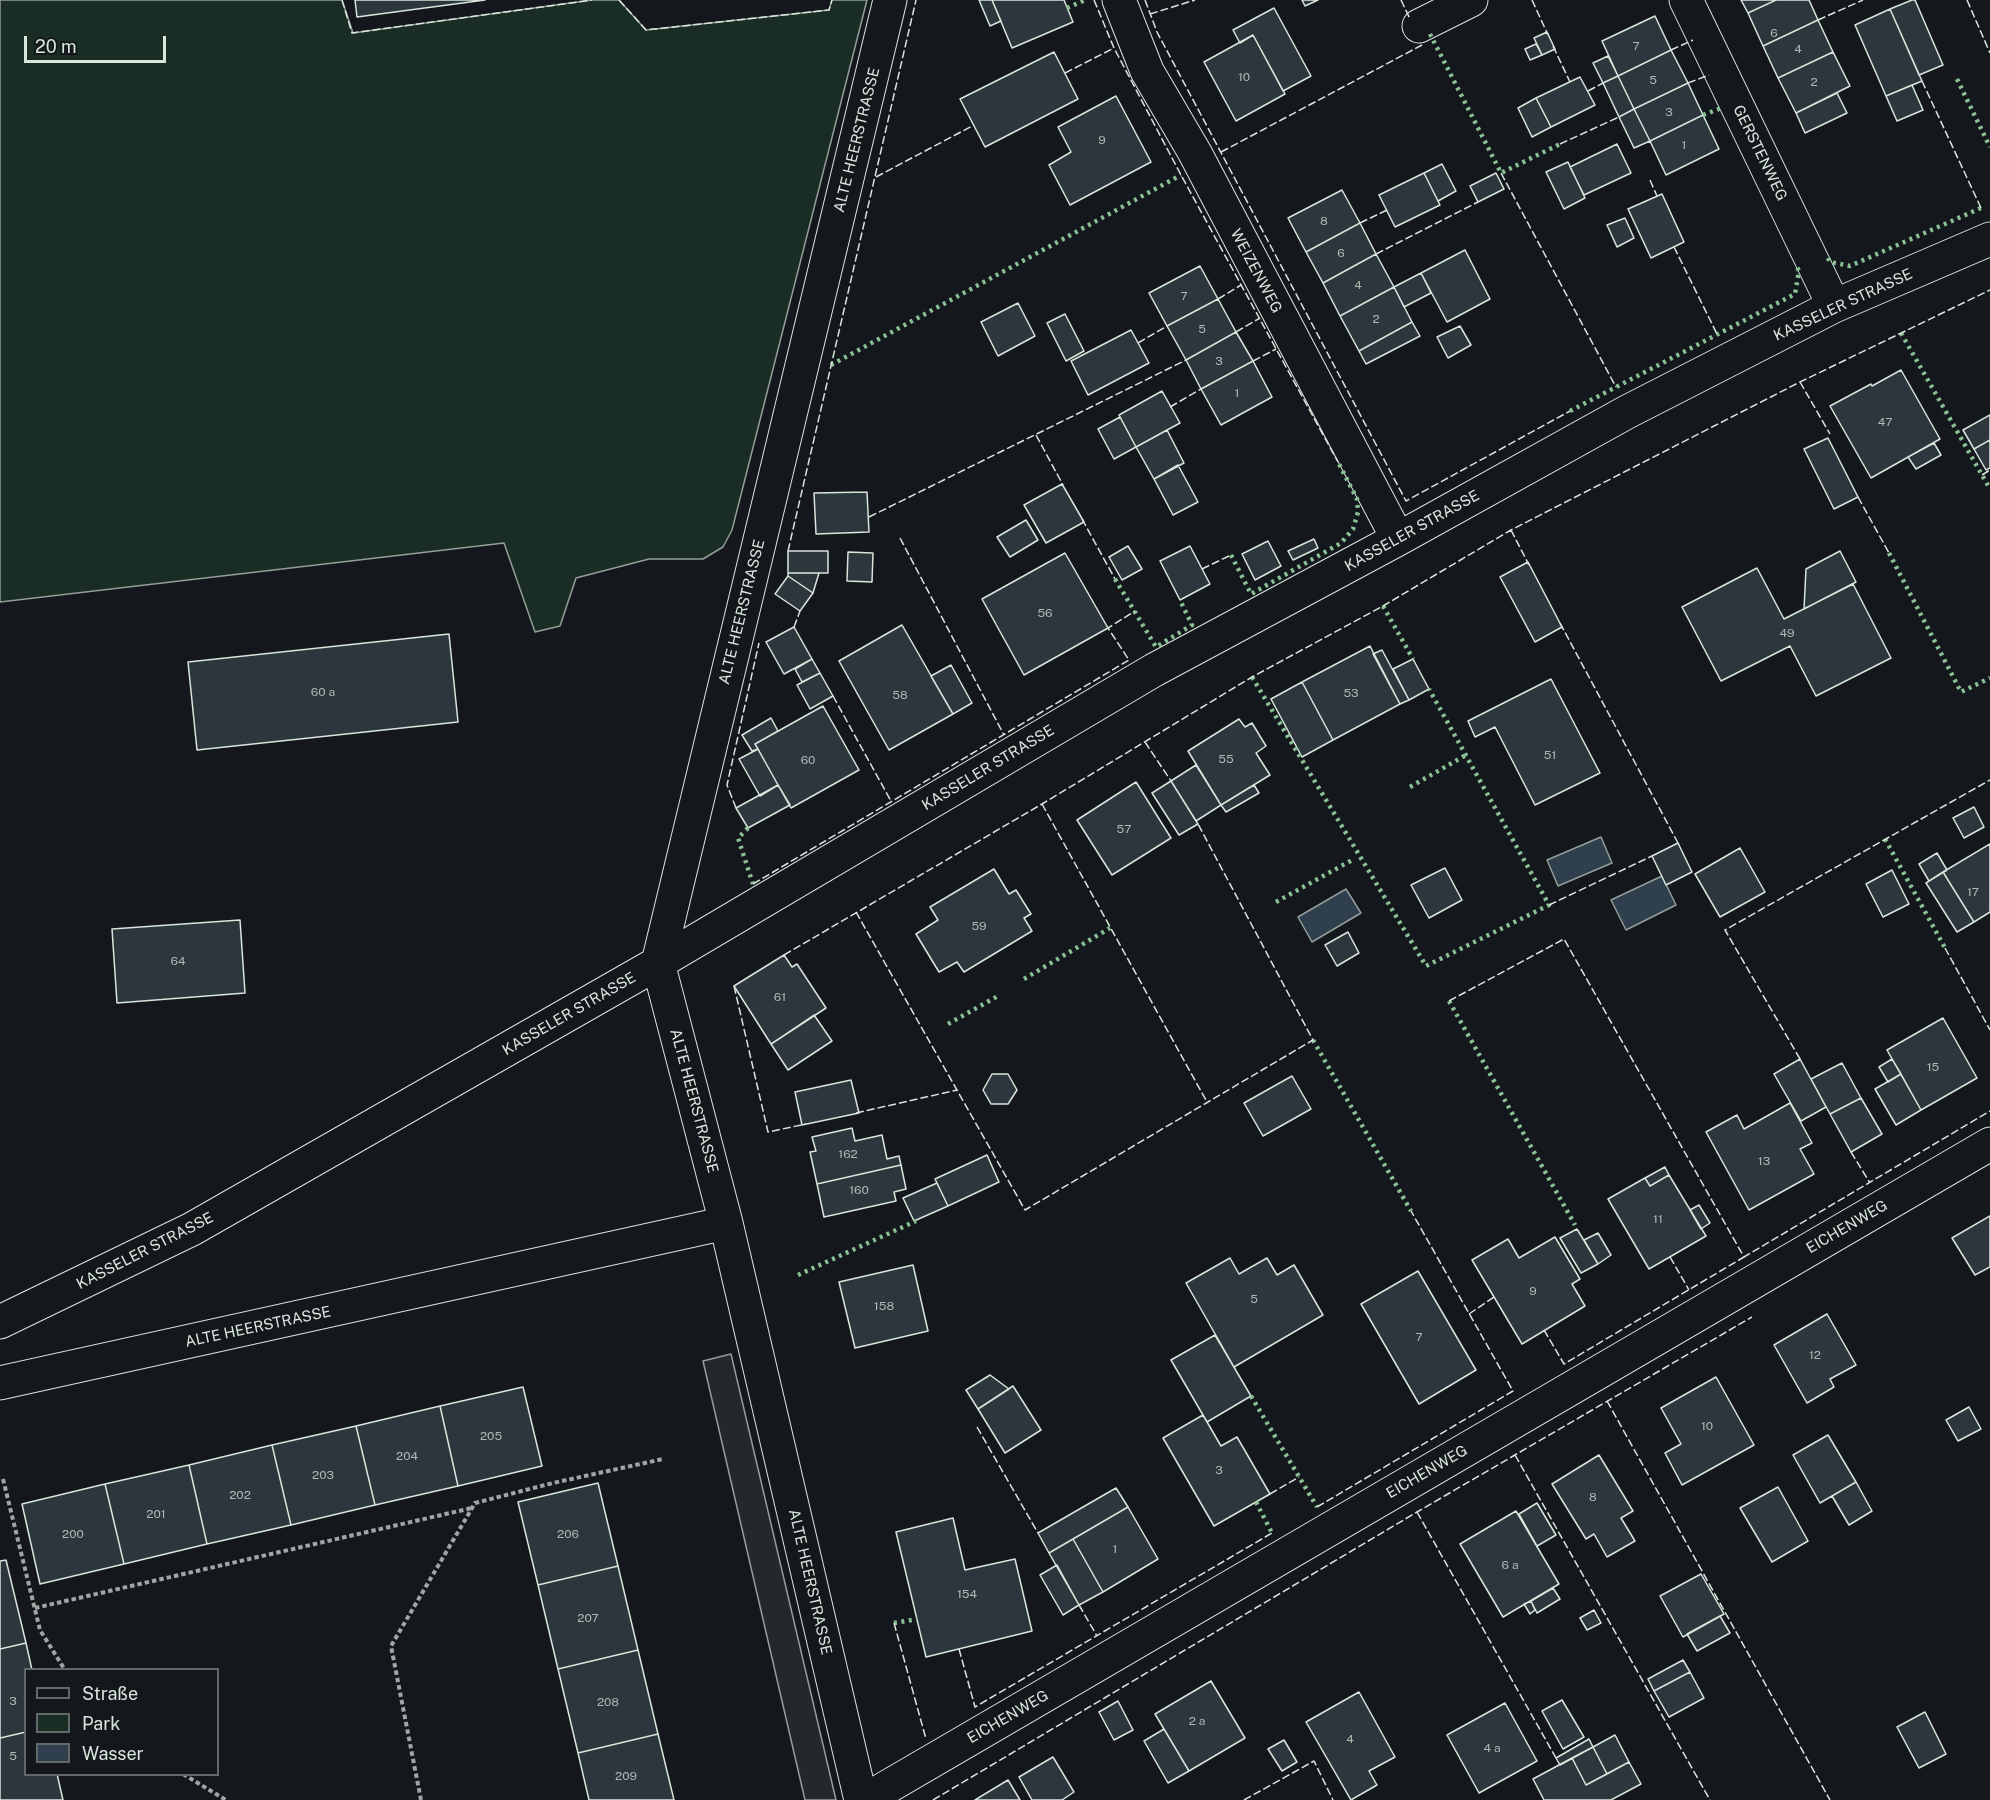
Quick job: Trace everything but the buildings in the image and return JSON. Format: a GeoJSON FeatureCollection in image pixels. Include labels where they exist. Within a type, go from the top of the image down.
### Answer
{"type":"FeatureCollection","features":[{"type":"Feature","properties":{"kind":"street","name":"ALTE HEERSTRASSE"},"geometry":{"type":"LineString","coordinates":[[863,1800],[726,1223],[657,963],[890,0]]}},
{"type":"Feature","properties":{"kind":"street","name":"WEIZENWEG"},"geometry":{"type":"LineString","coordinates":[[1119,0],[1147,71],[1195,153],[1398,539]]}},
{"type":"Feature","properties":{"kind":"street"},"geometry":{"type":"LineString","coordinates":[[1419,26],[1471,0]]}},
{"type":"Feature","properties":{"kind":"street","name":"GERSTENWEG"},"geometry":{"type":"LineString","coordinates":[[1686,0],[1834,306]]}},
{"type":"Feature","properties":{"kind":"street","name":"KASSELER STRASSE"},"geometry":{"type":"LineString","coordinates":[[0,1322],[192,1229],[657,963],[1154,670],[1398,539],[1627,412],[1834,306],[1990,239]]}},
{"type":"Feature","properties":{"kind":"street","name":"EICHENWEG"},"geometry":{"type":"LineString","coordinates":[[863,1800],[1990,1144]]}},
{"type":"Feature","properties":{"kind":"street","name":"ALTE HEERSTRASSE"},"geometry":{"type":"LineString","coordinates":[[0,1383],[726,1223]]}},
{"type":"Feature","properties":{"kind":"path"},"geometry":{"type":"LineString","coordinates":[[421,1800],[391,1646],[475,1503],[663,1459]]}},
{"type":"Feature","properties":{"kind":"path"},"geometry":{"type":"LineString","coordinates":[[3,1479],[40,1630],[64,1668]]}},
{"type":"Feature","properties":{"kind":"path"},"geometry":{"type":"LineString","coordinates":[[35,1608],[472,1508]]}},
{"type":"Feature","properties":{"kind":"path"},"geometry":{"type":"LineString","coordinates":[[186,1776],[226,1800]]}},
{"type":"Feature","properties":{"kind":"green space"},"geometry":{"type":"Polygon","coordinates":[[[0,0],[342,0],[353,33],[592,0],[619,0],[646,30],[829,10],[832,0],[867,0],[732,530],[723,547],[703,559],[649,559],[576,578],[560,626],[535,632],[504,543],[0,602],[0,0]]]}},
{"type":"Feature","properties":{"kind":"shaded area"},"geometry":{"type":"Polygon","coordinates":[[[731,1354],[836,1800],[805,1800],[703,1361],[731,1354]]]}},
{"type":"Feature","properties":{"kind":"water"},"geometry":{"type":"Polygon","coordinates":[[[1601,837],[1612,863],[1558,886],[1547,860],[1601,837]]]}},
{"type":"Feature","properties":{"kind":"water"},"geometry":{"type":"Polygon","coordinates":[[[1662,876],[1676,905],[1626,930],[1611,900],[1662,876]]]}},
{"type":"Feature","properties":{"kind":"water"},"geometry":{"type":"Polygon","coordinates":[[[1346,889],[1361,913],[1312,942],[1298,917],[1346,889]]]}},
{"type":"Feature","properties":{"kind":"hedge"},"geometry":{"type":"LineString","coordinates":[[1067,8],[1085,0]]}},
{"type":"Feature","properties":{"kind":"hedge"},"geometry":{"type":"LineString","coordinates":[[1430,34],[1501,173],[1560,144]]}},
{"type":"Feature","properties":{"kind":"hedge"},"geometry":{"type":"LineString","coordinates":[[1957,79],[1990,147]]}},
{"type":"Feature","properties":{"kind":"hedge"},"geometry":{"type":"LineString","coordinates":[[1703,115],[1724,107]]}},
{"type":"Feature","properties":{"kind":"hedge"},"geometry":{"type":"LineString","coordinates":[[831,365],[1181,175]]}},
{"type":"Feature","properties":{"kind":"hedge"},"geometry":{"type":"LineString","coordinates":[[1828,258],[1830,262],[1850,266],[1981,208]]}},
{"type":"Feature","properties":{"kind":"hedge"},"geometry":{"type":"LineString","coordinates":[[1570,411],[1795,294],[1799,271],[1797,267]]}},
{"type":"Feature","properties":{"kind":"hedge"},"geometry":{"type":"LineString","coordinates":[[1901,333],[1990,489]]}},
{"type":"Feature","properties":{"kind":"hedge"},"geometry":{"type":"LineString","coordinates":[[1231,555],[1251,594],[1341,543],[1353,529],[1358,512],[1357,499],[1338,462]]}},
{"type":"Feature","properties":{"kind":"hedge"},"geometry":{"type":"LineString","coordinates":[[1889,553],[1961,692],[1990,678]]}},
{"type":"Feature","properties":{"kind":"hedge"},"geometry":{"type":"LineString","coordinates":[[1115,579],[1156,647],[1192,625],[1180,600]]}},
{"type":"Feature","properties":{"kind":"hedge"},"geometry":{"type":"LineString","coordinates":[[1383,606],[1413,659]]}},
{"type":"Feature","properties":{"kind":"hedge"},"geometry":{"type":"LineString","coordinates":[[1252,677],[1426,966],[1549,905],[1429,689]]}},
{"type":"Feature","properties":{"kind":"hedge"},"geometry":{"type":"LineString","coordinates":[[1410,787],[1466,755]]}},
{"type":"Feature","properties":{"kind":"hedge"},"geometry":{"type":"LineString","coordinates":[[748,828],[738,838],[753,884]]}},
{"type":"Feature","properties":{"kind":"hedge"},"geometry":{"type":"LineString","coordinates":[[1885,839],[1945,948]]}},
{"type":"Feature","properties":{"kind":"hedge"},"geometry":{"type":"LineString","coordinates":[[1276,902],[1354,859]]}},
{"type":"Feature","properties":{"kind":"hedge"},"geometry":{"type":"LineString","coordinates":[[1024,979],[1110,928]]}},
{"type":"Feature","properties":{"kind":"hedge"},"geometry":{"type":"LineString","coordinates":[[948,1024],[998,996]]}},
{"type":"Feature","properties":{"kind":"hedge"},"geometry":{"type":"LineString","coordinates":[[1449,1001],[1575,1225]]}},
{"type":"Feature","properties":{"kind":"hedge"},"geometry":{"type":"LineString","coordinates":[[1313,1040],[1411,1211]]}},
{"type":"Feature","properties":{"kind":"hedge"},"geometry":{"type":"LineString","coordinates":[[798,1275],[916,1221]]}},
{"type":"Feature","properties":{"kind":"hedge"},"geometry":{"type":"LineString","coordinates":[[1251,1396],[1317,1507]]}},
{"type":"Feature","properties":{"kind":"hedge"},"geometry":{"type":"LineString","coordinates":[[1256,1502],[1272,1533]]}},
{"type":"Feature","properties":{"kind":"hedge"},"geometry":{"type":"LineString","coordinates":[[894,1623],[917,1619]]}},
{"type":"Feature","properties":{"kind":"fence"},"geometry":{"type":"LineString","coordinates":[[342,0],[352,33],[592,0]]}},
{"type":"Feature","properties":{"kind":"fence"},"geometry":{"type":"LineString","coordinates":[[619,0],[646,30],[829,10],[832,0]]}},
{"type":"Feature","properties":{"kind":"fence"},"geometry":{"type":"LineString","coordinates":[[788,551],[916,0]]}},
{"type":"Feature","properties":{"kind":"fence"},"geometry":{"type":"LineString","coordinates":[[1094,0],[1114,48],[1181,175],[1338,462]]}},
{"type":"Feature","properties":{"kind":"fence"},"geometry":{"type":"LineString","coordinates":[[1145,0],[1157,32],[1406,501],[1570,411]]}},
{"type":"Feature","properties":{"kind":"fence"},"geometry":{"type":"LineString","coordinates":[[1150,14],[1195,0]]}},
{"type":"Feature","properties":{"kind":"fence"},"geometry":{"type":"LineString","coordinates":[[1401,0],[1410,19]]}},
{"type":"Feature","properties":{"kind":"fence"},"geometry":{"type":"LineString","coordinates":[[1532,0],[1548,35]]}},
{"type":"Feature","properties":{"kind":"fence"},"geometry":{"type":"LineString","coordinates":[[1818,20],[1863,0]]}},
{"type":"Feature","properties":{"kind":"fence"},"geometry":{"type":"LineString","coordinates":[[1967,0],[1990,53]]}},
{"type":"Feature","properties":{"kind":"fence"},"geometry":{"type":"LineString","coordinates":[[1671,50],[1693,40]]}},
{"type":"Feature","properties":{"kind":"fence"},"geometry":{"type":"LineString","coordinates":[[1221,152],[1422,45]]}},
{"type":"Feature","properties":{"kind":"fence"},"geometry":{"type":"LineString","coordinates":[[1553,46],[1570,82]]}},
{"type":"Feature","properties":{"kind":"fence"},"geometry":{"type":"LineString","coordinates":[[1065,73],[1114,48]]}},
{"type":"Feature","properties":{"kind":"fence"},"geometry":{"type":"LineString","coordinates":[[1688,83],[1709,75]]}},
{"type":"Feature","properties":{"kind":"fence"},"geometry":{"type":"LineString","coordinates":[[1922,81],[1981,208]]}},
{"type":"Feature","properties":{"kind":"fence"},"geometry":{"type":"LineString","coordinates":[[1588,91],[1603,83]]}},
{"type":"Feature","properties":{"kind":"fence"},"geometry":{"type":"LineString","coordinates":[[1560,144],[1619,117]]}},
{"type":"Feature","properties":{"kind":"fence"},"geometry":{"type":"LineString","coordinates":[[876,177],[974,125]]}},
{"type":"Feature","properties":{"kind":"fence"},"geometry":{"type":"LineString","coordinates":[[1501,173],[1616,387]]}},
{"type":"Feature","properties":{"kind":"fence"},"geometry":{"type":"LineString","coordinates":[[1650,180],[1657,196]]}},
{"type":"Feature","properties":{"kind":"fence"},"geometry":{"type":"LineString","coordinates":[[1376,254],[1478,202]]}},
{"type":"Feature","properties":{"kind":"fence"},"geometry":{"type":"LineString","coordinates":[[1360,223],[1387,210]]}},
{"type":"Feature","properties":{"kind":"fence"},"geometry":{"type":"LineString","coordinates":[[1674,247],[1717,334]]}},
{"type":"Feature","properties":{"kind":"fence"},"geometry":{"type":"LineString","coordinates":[[1218,299],[1241,285]]}},
{"type":"Feature","properties":{"kind":"fence"},"geometry":{"type":"LineString","coordinates":[[784,955],[1042,804],[1252,677],[1383,606],[1511,530],[1800,382],[1990,290]]}},
{"type":"Feature","properties":{"kind":"fence"},"geometry":{"type":"LineString","coordinates":[[1236,332],[1260,318]]}},
{"type":"Feature","properties":{"kind":"fence"},"geometry":{"type":"LineString","coordinates":[[1138,343],[1167,326]]}},
{"type":"Feature","properties":{"kind":"fence"},"geometry":{"type":"LineString","coordinates":[[1253,361],[1276,349]]}},
{"type":"Feature","properties":{"kind":"fence"},"geometry":{"type":"LineString","coordinates":[[869,517],[1186,360]]}},
{"type":"Feature","properties":{"kind":"fence"},"geometry":{"type":"LineString","coordinates":[[1800,382],[1830,434]]}},
{"type":"Feature","properties":{"kind":"fence"},"geometry":{"type":"LineString","coordinates":[[1170,407],[1201,389]]}},
{"type":"Feature","properties":{"kind":"fence"},"geometry":{"type":"LineString","coordinates":[[1036,435],[1063,485]]}},
{"type":"Feature","properties":{"kind":"fence"},"geometry":{"type":"LineString","coordinates":[[1982,475],[1990,470]]}},
{"type":"Feature","properties":{"kind":"fence"},"geometry":{"type":"LineString","coordinates":[[1858,497],[1889,553]]}},
{"type":"Feature","properties":{"kind":"fence"},"geometry":{"type":"LineString","coordinates":[[1082,519],[1115,579]]}},
{"type":"Feature","properties":{"kind":"fence"},"geometry":{"type":"LineString","coordinates":[[1511,530],[1529,565]]}},
{"type":"Feature","properties":{"kind":"fence"},"geometry":{"type":"LineString","coordinates":[[900,538],[1004,735]]}},
{"type":"Feature","properties":{"kind":"fence"},"geometry":{"type":"LineString","coordinates":[[1202,569],[1231,555]]}},
{"type":"Feature","properties":{"kind":"fence"},"geometry":{"type":"LineString","coordinates":[[794,627],[800,611]]}},
{"type":"Feature","properties":{"kind":"fence"},"geometry":{"type":"LineString","coordinates":[[753,884],[1129,660],[1108,628],[1135,611]]}},
{"type":"Feature","properties":{"kind":"fence"},"geometry":{"type":"LineString","coordinates":[[1560,623],[1678,843]]}},
{"type":"Feature","properties":{"kind":"fence"},"geometry":{"type":"LineString","coordinates":[[736,808],[727,785],[759,643]]}},
{"type":"Feature","properties":{"kind":"fence"},"geometry":{"type":"LineString","coordinates":[[833,696],[891,801]]}},
{"type":"Feature","properties":{"kind":"fence"},"geometry":{"type":"LineString","coordinates":[[1145,742],[1171,781]]}},
{"type":"Feature","properties":{"kind":"fence"},"geometry":{"type":"LineString","coordinates":[[1800,1059],[1725,930],[1990,780]]}},
{"type":"Feature","properties":{"kind":"fence"},"geometry":{"type":"LineString","coordinates":[[1042,804],[1207,1102]]}},
{"type":"Feature","properties":{"kind":"fence"},"geometry":{"type":"LineString","coordinates":[[856,912],[1025,1210],[1313,1040],[1198,824]]}},
{"type":"Feature","properties":{"kind":"fence"},"geometry":{"type":"LineString","coordinates":[[1549,905],[1652,856]]}},
{"type":"Feature","properties":{"kind":"fence"},"geometry":{"type":"LineString","coordinates":[[1449,1001],[1564,939],[1744,1257],[1990,1111]]}},
{"type":"Feature","properties":{"kind":"fence"},"geometry":{"type":"LineString","coordinates":[[1945,948],[1990,1030]]}},
{"type":"Feature","properties":{"kind":"fence"},"geometry":{"type":"LineString","coordinates":[[734,986],[768,1132],[806,1124]]}},
{"type":"Feature","properties":{"kind":"fence"},"geometry":{"type":"LineString","coordinates":[[856,1113],[957,1090]]}},
{"type":"Feature","properties":{"kind":"fence"},"geometry":{"type":"LineString","coordinates":[[1851,1152],[1870,1183]]}},
{"type":"Feature","properties":{"kind":"fence"},"geometry":{"type":"LineString","coordinates":[[1317,1507],[1513,1391],[1411,1211]]}},
{"type":"Feature","properties":{"kind":"fence"},"geometry":{"type":"LineString","coordinates":[[1670,1257],[1689,1290]]}},
{"type":"Feature","properties":{"kind":"fence"},"geometry":{"type":"LineString","coordinates":[[1544,1330],[1564,1364],[1744,1257]]}},
{"type":"Feature","properties":{"kind":"fence"},"geometry":{"type":"LineString","coordinates":[[1469,1314],[1494,1297]]}},
{"type":"Feature","properties":{"kind":"fence"},"geometry":{"type":"LineString","coordinates":[[933,1800],[1417,1512],[1752,1317]]}},
{"type":"Feature","properties":{"kind":"fence"},"geometry":{"type":"LineString","coordinates":[[1607,1401],[1830,1800]]}},
{"type":"Feature","properties":{"kind":"fence"},"geometry":{"type":"LineString","coordinates":[[977,1427],[1038,1533]]}},
{"type":"Feature","properties":{"kind":"fence"},"geometry":{"type":"LineString","coordinates":[[1515,1455],[1710,1800]]}},
{"type":"Feature","properties":{"kind":"fence"},"geometry":{"type":"LineString","coordinates":[[1270,1494],[1299,1477]]}},
{"type":"Feature","properties":{"kind":"fence"},"geometry":{"type":"LineString","coordinates":[[1417,1512],[1556,1758]]}},
{"type":"Feature","properties":{"kind":"fence"},"geometry":{"type":"LineString","coordinates":[[959,1649],[975,1707],[1272,1533]]}},
{"type":"Feature","properties":{"kind":"fence"},"geometry":{"type":"LineString","coordinates":[[1079,1605],[1097,1636]]}},
{"type":"Feature","properties":{"kind":"fence"},"geometry":{"type":"LineString","coordinates":[[894,1623],[926,1739]]}},
{"type":"Feature","properties":{"kind":"fence"},"geometry":{"type":"LineString","coordinates":[[1244,1800],[1314,1761],[1333,1800]]}}]}
